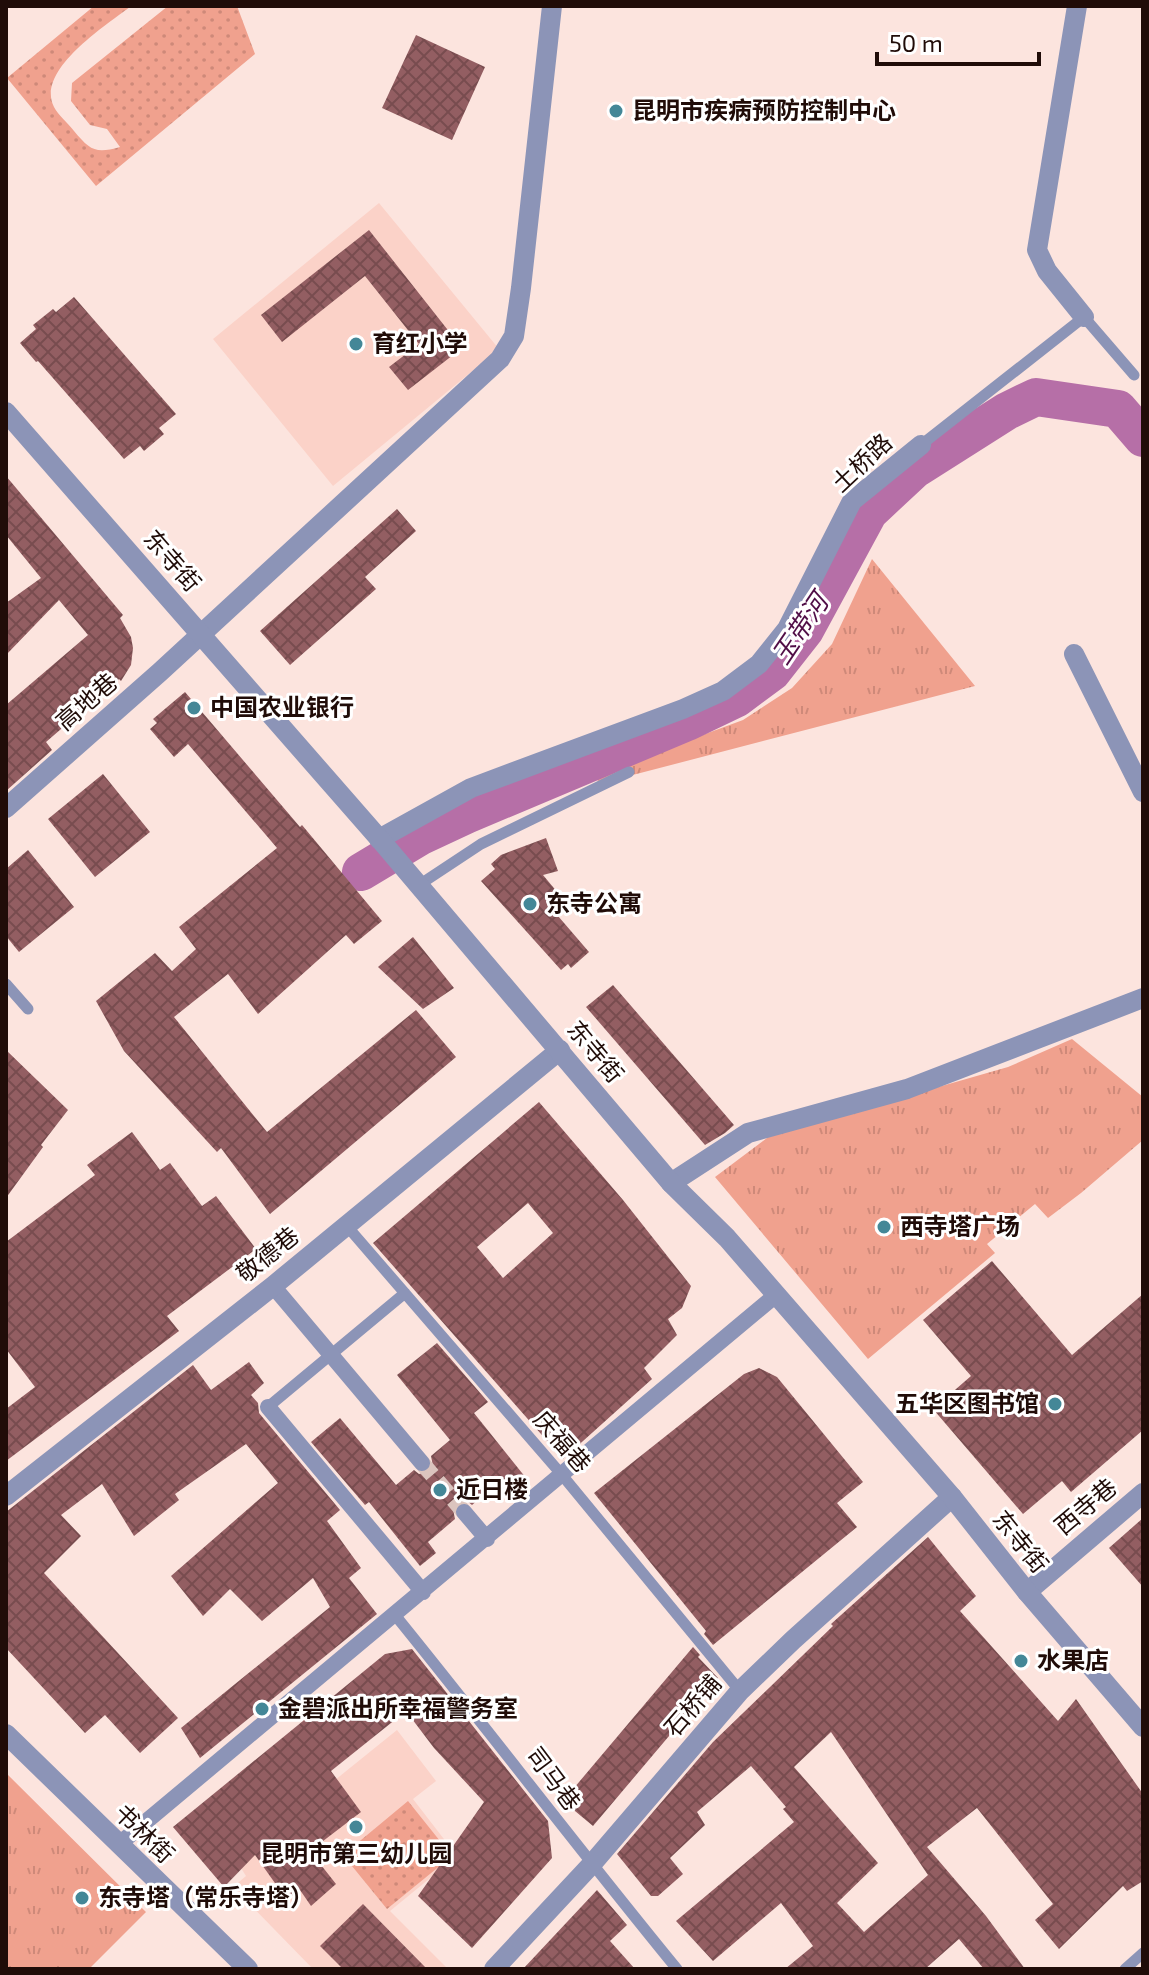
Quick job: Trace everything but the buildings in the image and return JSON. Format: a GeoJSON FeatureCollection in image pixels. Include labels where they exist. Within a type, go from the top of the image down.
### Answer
{"type":"FeatureCollection","features":[{"type":"Feature","properties":{"kind":"street"},"geometry":{"type":"LineString","coordinates":[[201,633],[500,359],[514,336],[552,6]]}},
{"type":"Feature","properties":{"kind":"street"},"geometry":{"type":"LineString","coordinates":[[1077,6],[1037,250],[1047,271],[1084,317]]}},
{"type":"Feature","properties":{"kind":"street","name":"东寺街"},"geometry":{"type":"LineString","coordinates":[[6,412],[417,882],[671,1183],[727,1238],[952,1497],[1027,1592],[1143,1727]]}},
{"type":"Feature","properties":{"kind":"street","name":"土桥路"},"geometry":{"type":"LineString","coordinates":[[381,841],[471,788],[683,709],[723,691],[759,664],[787,629],[852,501],[921,445]]}},
{"type":"Feature","properties":{"kind":"street","name":"高地巷"},"geometry":{"type":"LineString","coordinates":[[6,808],[201,633]]}},
{"type":"Feature","properties":{"kind":"street"},"geometry":{"type":"LineString","coordinates":[[1074,654],[1143,792]]}},
{"type":"Feature","properties":{"kind":"street"},"geometry":{"type":"LineString","coordinates":[[671,1183],[748,1133],[907,1089],[1143,998]]}},
{"type":"Feature","properties":{"kind":"street","name":"敬德巷"},"geometry":{"type":"LineString","coordinates":[[6,1496],[273,1286],[560,1050]]}},
{"type":"Feature","properties":{"kind":"street"},"geometry":{"type":"LineString","coordinates":[[273,1286],[422,1463]]}},
{"type":"Feature","properties":{"kind":"street"},"geometry":{"type":"LineString","coordinates":[[118,1845],[776,1295]]}},
{"type":"Feature","properties":{"kind":"street"},"geometry":{"type":"LineString","coordinates":[[268,1407],[423,1592]]}},
{"type":"Feature","properties":{"kind":"street","name":"西寺巷"},"geometry":{"type":"LineString","coordinates":[[1027,1592],[1143,1493]]}},
{"type":"Feature","properties":{"kind":"street","name":"石桥铺"},"geometry":{"type":"LineString","coordinates":[[494,1969],[591,1865],[740,1691],[952,1497]]}},
{"type":"Feature","properties":{"kind":"street"},"geometry":{"type":"LineString","coordinates":[[464,1512],[487,1539]]}},
{"type":"Feature","properties":{"kind":"street","name":"书林街"},"geometry":{"type":"LineString","coordinates":[[6,1734],[248,1969]]}},
{"type":"Feature","properties":{"kind":"lane"},"geometry":{"type":"LineString","coordinates":[[1084,317],[1134,375]]}},
{"type":"Feature","properties":{"kind":"lane","name":"土桥路"},"geometry":{"type":"LineString","coordinates":[[921,445],[1084,317]]}},
{"type":"Feature","properties":{"kind":"lane"},"geometry":{"type":"LineString","coordinates":[[417,882],[481,844],[629,772]]}},
{"type":"Feature","properties":{"kind":"lane"},"geometry":{"type":"LineString","coordinates":[[6,984],[28,1009]]}},
{"type":"Feature","properties":{"kind":"lane","name":"庆福巷"},"geometry":{"type":"LineString","coordinates":[[346,1225],[562,1475],[740,1691]]}},
{"type":"Feature","properties":{"kind":"lane"},"geometry":{"type":"LineString","coordinates":[[268,1407],[405,1293]]}},
{"type":"Feature","properties":{"kind":"lane","name":"司马巷"},"geometry":{"type":"LineString","coordinates":[[395,1615],[491,1733],[591,1865],[677,1969]]}},
{"type":"Feature","properties":{"kind":"lane"},"geometry":{"type":"LineString","coordinates":[[1125,1969],[1143,1953]]}},
{"type":"Feature","properties":{"kind":"shaded area","name":"育红小学"},"geometry":{"type":"Polygon","coordinates":[[[379,203],[499,349],[333,486],[213,339],[379,203]]]}},
{"type":"Feature","properties":{"kind":"shaded area","name":"昆明市第三幼儿园"},"geometry":{"type":"Polygon","coordinates":[[[397,1730],[436,1781],[413,1799],[457,1856],[390,1911],[448,1969],[313,1969],[233,1887],[246,1876],[236,1860],[397,1730]]]}},
{"type":"Feature","properties":{"kind":"green space"},"geometry":{"type":"Polygon","coordinates":[[[94,6],[131,6],[76,50],[55,78],[51,93],[58,113],[94,149],[120,147],[107,129],[90,125],[71,101],[72,83],[168,6],[237,6],[255,54],[96,186],[7,78],[94,6]]]}},
{"type":"Feature","properties":{"kind":"green space"},"geometry":{"type":"Polygon","coordinates":[[[872,559],[975,686],[598,784],[597,774],[743,720],[792,688],[832,644],[872,559]]]}},
{"type":"Feature","properties":{"kind":"green space"},"geometry":{"type":"Polygon","coordinates":[[[1072,1039],[1143,1097],[1143,1140],[1048,1218],[1035,1204],[987,1244],[995,1253],[868,1359],[715,1177],[771,1135],[1008,1067],[1072,1039]]]}},
{"type":"Feature","properties":{"kind":"green space"},"geometry":{"type":"Polygon","coordinates":[[[6,1773],[146,1912],[89,1969],[6,1969],[6,1773]]]}},
{"type":"Feature","properties":{"kind":"green space"},"geometry":{"type":"Polygon","coordinates":[[[408,1801],[452,1856],[387,1909],[343,1855],[408,1801]]]}},
{"type":"Feature","properties":{"kind":"waterway","name":"玉带河"},"geometry":{"type":"LineString","coordinates":[[361,872],[421,836],[466,815],[737,698],[772,672],[805,630],[869,512],[914,470],[1007,411],[1036,397],[1118,409],[1143,438]]}},
{"type":"Feature","properties":{"kind":"tunnel"},"geometry":{"type":"LineString","coordinates":[[422,1463],[464,1512]]}},
{"type":"Feature","properties":{"kind":"place","name":"昆明市疾病预防控制中心"},"geometry":{"type":"Point","coordinates":[616,111]}},
{"type":"Feature","properties":{"kind":"place","name":"育红小学"},"geometry":{"type":"Point","coordinates":[356,344]}},
{"type":"Feature","properties":{"kind":"place","name":"中国农业银行"},"geometry":{"type":"Point","coordinates":[194,708]}},
{"type":"Feature","properties":{"kind":"place","name":"东寺公寓"},"geometry":{"type":"Point","coordinates":[530,904]}},
{"type":"Feature","properties":{"kind":"place","name":"西寺塔广场"},"geometry":{"type":"Point","coordinates":[884,1227]}},
{"type":"Feature","properties":{"kind":"place","name":"五华区图书馆"},"geometry":{"type":"Point","coordinates":[1055,1404]}},
{"type":"Feature","properties":{"kind":"place","name":"近日楼"},"geometry":{"type":"Point","coordinates":[440,1490]}},
{"type":"Feature","properties":{"kind":"place","name":"水果店"},"geometry":{"type":"Point","coordinates":[1021,1661]}},
{"type":"Feature","properties":{"kind":"place","name":"金碧派出所幸福警务室"},"geometry":{"type":"Point","coordinates":[262,1709]}},
{"type":"Feature","properties":{"kind":"place","name":"昆明市第三幼儿园"},"geometry":{"type":"Point","coordinates":[356,1827]}},
{"type":"Feature","properties":{"kind":"place","name":"东寺塔（常乐寺塔）"},"geometry":{"type":"Point","coordinates":[82,1898]}}]}
